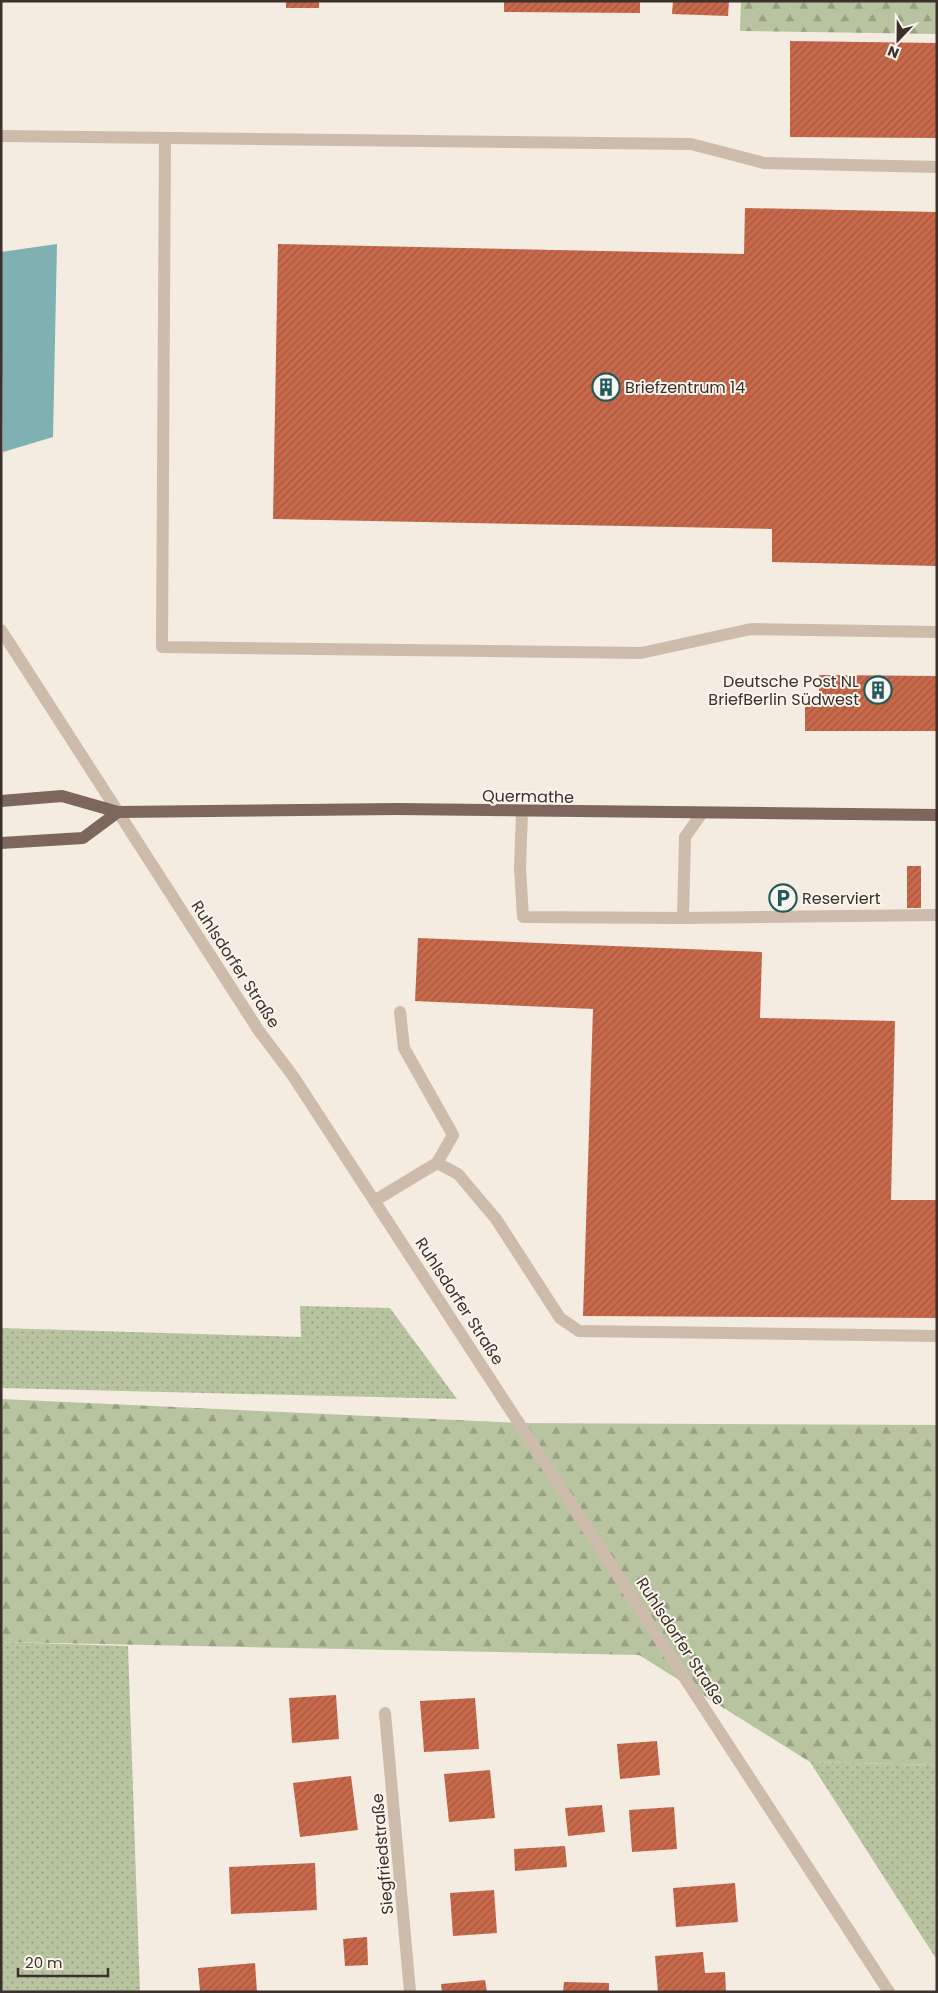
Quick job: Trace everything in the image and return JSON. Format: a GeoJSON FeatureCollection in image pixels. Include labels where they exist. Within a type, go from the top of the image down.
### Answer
{"type":"FeatureCollection","features":[{"type":"Feature","properties":{"kind":"main road","name":"Quermathe"},"geometry":{"type":"LineString","coordinates":[[1,801],[62,796],[118,812],[397,810],[937,816]]}},
{"type":"Feature","properties":{"kind":"main road"},"geometry":{"type":"LineString","coordinates":[[1,843],[83,838],[118,812]]}},
{"type":"Feature","properties":{"kind":"street"},"geometry":{"type":"LineString","coordinates":[[1,136],[691,144],[764,163],[937,167]]}},
{"type":"Feature","properties":{"kind":"street"},"geometry":{"type":"LineString","coordinates":[[165,138],[162,647],[642,654],[751,629],[937,632]]}},
{"type":"Feature","properties":{"kind":"street","name":"Ruhlsdorfer Straße"},"geometry":{"type":"LineString","coordinates":[[1,630],[259,1031],[293,1076],[889,1992]]}},
{"type":"Feature","properties":{"kind":"street"},"geometry":{"type":"LineString","coordinates":[[522,812],[520,868],[522,917],[683,918],[937,915]]}},
{"type":"Feature","properties":{"kind":"street"},"geometry":{"type":"LineString","coordinates":[[683,918],[685,837],[702,813]]}},
{"type":"Feature","properties":{"kind":"street"},"geometry":{"type":"LineString","coordinates":[[374,1201],[437,1163],[453,1135],[404,1048],[400,1012]]}},
{"type":"Feature","properties":{"kind":"street"},"geometry":{"type":"LineString","coordinates":[[437,1163],[458,1174],[496,1219],[560,1318],[579,1331],[937,1336]]}},
{"type":"Feature","properties":{"kind":"street","name":"Siegfriedstraße"},"geometry":{"type":"LineString","coordinates":[[386,1713],[410,1992]]}},
{"type":"Feature","properties":{"kind":"green space"},"geometry":{"type":"Polygon","coordinates":[[[741,1],[937,1],[937,34],[740,31],[741,1]]]}},
{"type":"Feature","properties":{"kind":"green space"},"geometry":{"type":"Polygon","coordinates":[[[300,1306],[390,1308],[457,1399],[1,1388],[1,1328],[301,1337],[300,1306]]]}},
{"type":"Feature","properties":{"kind":"green space"},"geometry":{"type":"Polygon","coordinates":[[[1,1399],[520,1423],[937,1425],[937,1765],[810,1762],[639,1655],[1,1642],[1,1399]]]}},
{"type":"Feature","properties":{"kind":"green space"},"geometry":{"type":"Polygon","coordinates":[[[1,1642],[128,1646],[140,1992],[1,1992],[1,1642]]]}},
{"type":"Feature","properties":{"kind":"green space"},"geometry":{"type":"Polygon","coordinates":[[[810,1762],[937,1765],[937,1960],[810,1762]]]}},
{"type":"Feature","properties":{"kind":"water"},"geometry":{"type":"Polygon","coordinates":[[[57,244],[53,437],[3,452],[1,252],[57,244]]]}},
{"type":"Feature","properties":{"kind":"building"},"geometry":{"type":"Polygon","coordinates":[[[286,1],[319,1],[319,8],[286,8],[286,1]]]}},
{"type":"Feature","properties":{"kind":"building"},"geometry":{"type":"Polygon","coordinates":[[[504,1],[640,1],[640,13],[504,12],[504,1]]]}},
{"type":"Feature","properties":{"kind":"building"},"geometry":{"type":"Polygon","coordinates":[[[673,1],[729,1],[728,16],[672,14],[673,1]]]}},
{"type":"Feature","properties":{"kind":"building"},"geometry":{"type":"Polygon","coordinates":[[[790,41],[937,43],[937,138],[790,137],[790,41]]]}},
{"type":"Feature","properties":{"kind":"building","name":"Briefzentrum 14"},"geometry":{"type":"Polygon","coordinates":[[[745,208],[937,212],[937,566],[772,562],[772,529],[273,519],[278,244],[744,254],[745,208]]]}},
{"type":"Feature","properties":{"kind":"building","name":"Deutsche Post NL BriefBerlin Südwest"},"geometry":{"type":"Polygon","coordinates":[[[819,675],[937,676],[937,731],[805,731],[805,704],[819,704],[819,675]]]}},
{"type":"Feature","properties":{"kind":"building"},"geometry":{"type":"Polygon","coordinates":[[[907,866],[921,866],[921,908],[907,908],[907,866]]]}},
{"type":"Feature","properties":{"kind":"building"},"geometry":{"type":"Polygon","coordinates":[[[418,938],[762,952],[760,1018],[895,1021],[891,1200],[937,1200],[937,1318],[583,1316],[593,1009],[415,1001],[418,938]]]}},
{"type":"Feature","properties":{"kind":"building"},"geometry":{"type":"Polygon","coordinates":[[[336,1695],[339,1739],[292,1743],[289,1698],[336,1695]]]}},
{"type":"Feature","properties":{"kind":"building"},"geometry":{"type":"Polygon","coordinates":[[[475,1698],[479,1749],[424,1752],[420,1701],[475,1698]]]}},
{"type":"Feature","properties":{"kind":"building"},"geometry":{"type":"Polygon","coordinates":[[[657,1741],[660,1775],[620,1779],[617,1744],[657,1741]]]}},
{"type":"Feature","properties":{"kind":"building"},"geometry":{"type":"Polygon","coordinates":[[[490,1770],[495,1818],[449,1822],[444,1774],[490,1770]]]}},
{"type":"Feature","properties":{"kind":"building"},"geometry":{"type":"Polygon","coordinates":[[[351,1776],[358,1830],[300,1837],[293,1783],[351,1776]]]}},
{"type":"Feature","properties":{"kind":"building"},"geometry":{"type":"Polygon","coordinates":[[[602,1805],[605,1832],[568,1836],[565,1808],[602,1805]]]}},
{"type":"Feature","properties":{"kind":"building"},"geometry":{"type":"Polygon","coordinates":[[[674,1807],[677,1849],[632,1852],[629,1810],[674,1807]]]}},
{"type":"Feature","properties":{"kind":"building"},"geometry":{"type":"Polygon","coordinates":[[[565,1846],[567,1867],[515,1871],[514,1849],[565,1846]]]}},
{"type":"Feature","properties":{"kind":"building"},"geometry":{"type":"Polygon","coordinates":[[[315,1863],[317,1910],[231,1914],[229,1867],[315,1863]]]}},
{"type":"Feature","properties":{"kind":"building"},"geometry":{"type":"Polygon","coordinates":[[[735,1883],[738,1922],[676,1927],[673,1888],[735,1883]]]}},
{"type":"Feature","properties":{"kind":"building"},"geometry":{"type":"Polygon","coordinates":[[[494,1890],[497,1933],[453,1936],[450,1893],[494,1890]]]}},
{"type":"Feature","properties":{"kind":"building"},"geometry":{"type":"Polygon","coordinates":[[[367,1937],[368,1965],[345,1966],[343,1939],[367,1937]]]}},
{"type":"Feature","properties":{"kind":"building"},"geometry":{"type":"Polygon","coordinates":[[[703,1952],[705,1973],[725,1972],[726,1992],[658,1992],[655,1956],[703,1952]]]}},
{"type":"Feature","properties":{"kind":"building"},"geometry":{"type":"Polygon","coordinates":[[[255,1963],[257,1992],[200,1992],[198,1968],[255,1963]]]}},
{"type":"Feature","properties":{"kind":"building"},"geometry":{"type":"Polygon","coordinates":[[[485,1980],[487,1992],[442,1992],[441,1984],[485,1980]]]}},
{"type":"Feature","properties":{"kind":"building"},"geometry":{"type":"Polygon","coordinates":[[[564,1982],[609,1983],[609,1992],[563,1992],[564,1982]]]}},
{"type":"Feature","properties":{"kind":"place","name":"Briefzentrum 14"},"geometry":{"type":"Point","coordinates":[606,387]}},
{"type":"Feature","properties":{"kind":"place","name":"Deutsche Post NL BriefBerlin Südwest"},"geometry":{"type":"Point","coordinates":[878,690]}},
{"type":"Feature","properties":{"kind":"place","name":"Reserviert"},"geometry":{"type":"Point","coordinates":[783,898]}}]}
